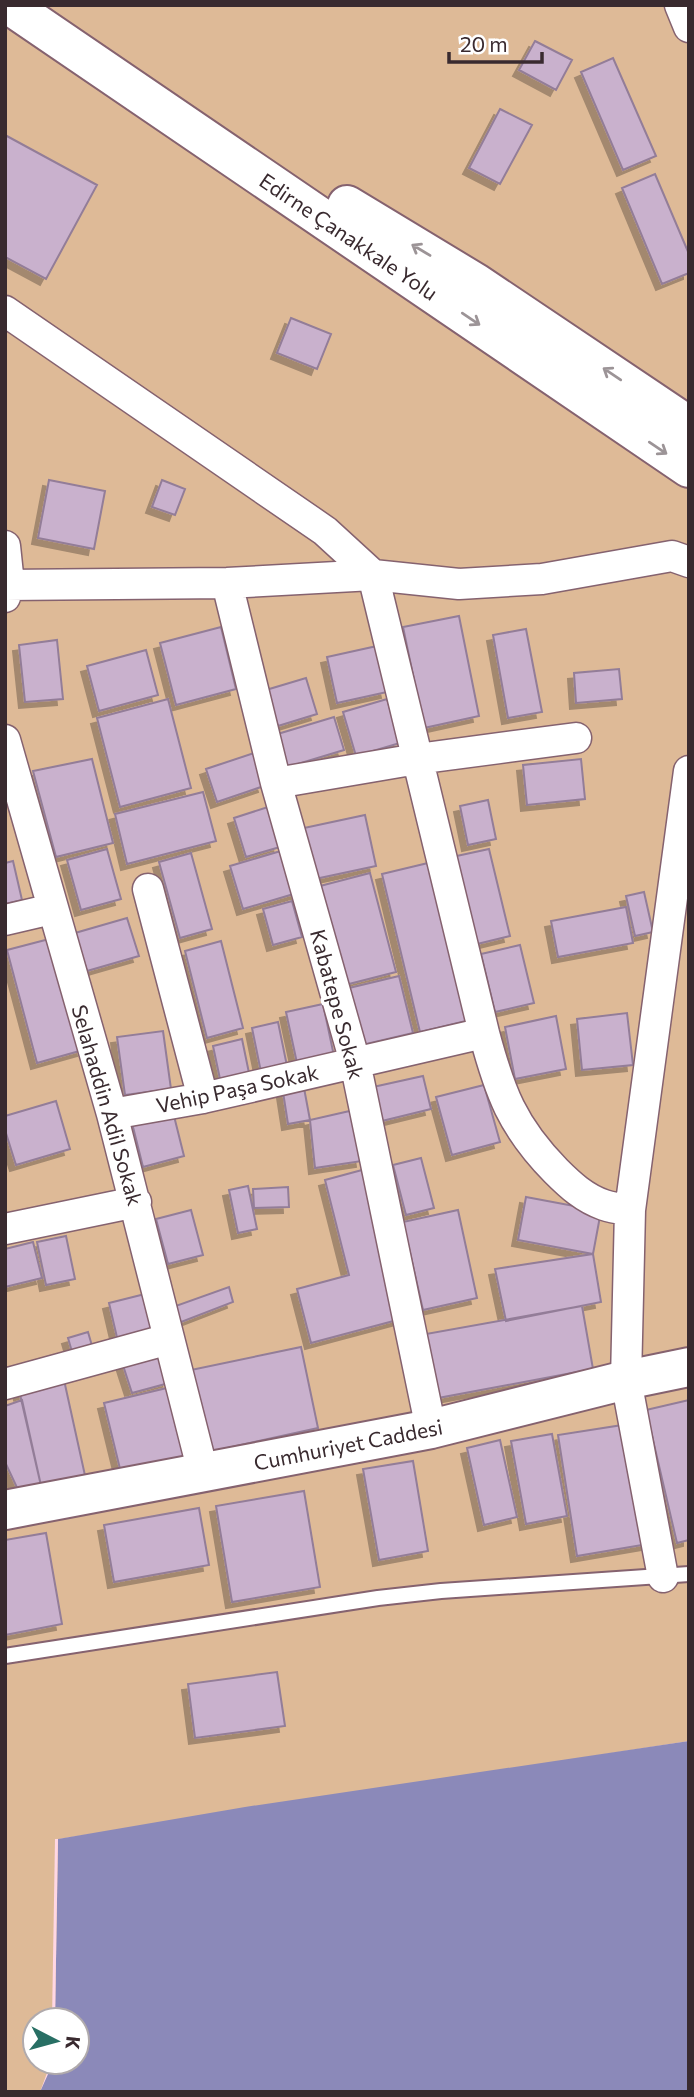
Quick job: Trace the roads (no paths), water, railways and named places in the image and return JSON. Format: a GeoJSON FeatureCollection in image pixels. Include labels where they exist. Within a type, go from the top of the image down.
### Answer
{"type":"FeatureCollection","features":[{"type":"Feature","properties":{"kind":"main road","name":"Edirne Çanakkale Yolu"},"geometry":{"type":"LineString","coordinates":[[9,5],[689,468]]}},
{"type":"Feature","properties":{"kind":"main road","name":"Edirne Çanakkale Yolu"},"geometry":{"type":"LineString","coordinates":[[16,5],[476,283],[689,426]]}},
{"type":"Feature","properties":{"kind":"main road","name":"Cumhuriyet Caddesi"},"geometry":{"type":"LineString","coordinates":[[5,1510],[431,1429],[689,1367]]}},
{"type":"Feature","properties":{"kind":"street"},"geometry":{"type":"LineString","coordinates":[[680,5],[689,27]]}},
{"type":"Feature","properties":{"kind":"street"},"geometry":{"type":"LineString","coordinates":[[5,311],[325,531],[373,575],[484,1034],[501,1090],[516,1124],[574,1189],[604,1205],[630,1210]]}},
{"type":"Feature","properties":{"kind":"street"},"geometry":{"type":"LineString","coordinates":[[5,546],[7,589],[227,583],[373,575],[459,584],[542,579],[672,556],[689,562]]}},
{"type":"Feature","properties":{"kind":"street","name":"Kabatepe Sokak"},"geometry":{"type":"LineString","coordinates":[[227,583],[276,783],[355,1062],[431,1429]]}},
{"type":"Feature","properties":{"kind":"street"},"geometry":{"type":"LineString","coordinates":[[276,783],[417,759],[576,738]]}},
{"type":"Feature","properties":{"kind":"street","name":"Selahaddin Adil Sokak"},"geometry":{"type":"LineString","coordinates":[[5,740],[136,1202],[203,1472]]}},
{"type":"Feature","properties":{"kind":"street"},"geometry":{"type":"LineString","coordinates":[[676,1576],[626,1380],[630,1210],[689,771]]}},
{"type":"Feature","properties":{"kind":"street"},"geometry":{"type":"LineString","coordinates":[[148,888],[203,1098]]}},
{"type":"Feature","properties":{"kind":"street"},"geometry":{"type":"LineString","coordinates":[[5,920],[52,909]]}},
{"type":"Feature","properties":{"kind":"street","name":"Vehip Paşa Sokak"},"geometry":{"type":"LineString","coordinates":[[112,1114],[203,1098],[484,1034]]}},
{"type":"Feature","properties":{"kind":"street"},"geometry":{"type":"LineString","coordinates":[[5,1229],[136,1202]]}},
{"type":"Feature","properties":{"kind":"street"},"geometry":{"type":"LineString","coordinates":[[5,1384],[169,1339]]}},
{"type":"Feature","properties":{"kind":"lane"},"geometry":{"type":"LineString","coordinates":[[5,1656],[378,1598],[441,1591],[676,1576]]}},
{"type":"Feature","properties":{"kind":"water"},"geometry":{"type":"Polygon","coordinates":[[[689,1741],[689,2092],[40,2092],[47,2076],[91,2076],[91,2006],[55,2006],[58,1839],[245,1807],[689,1741]]]}}]}
